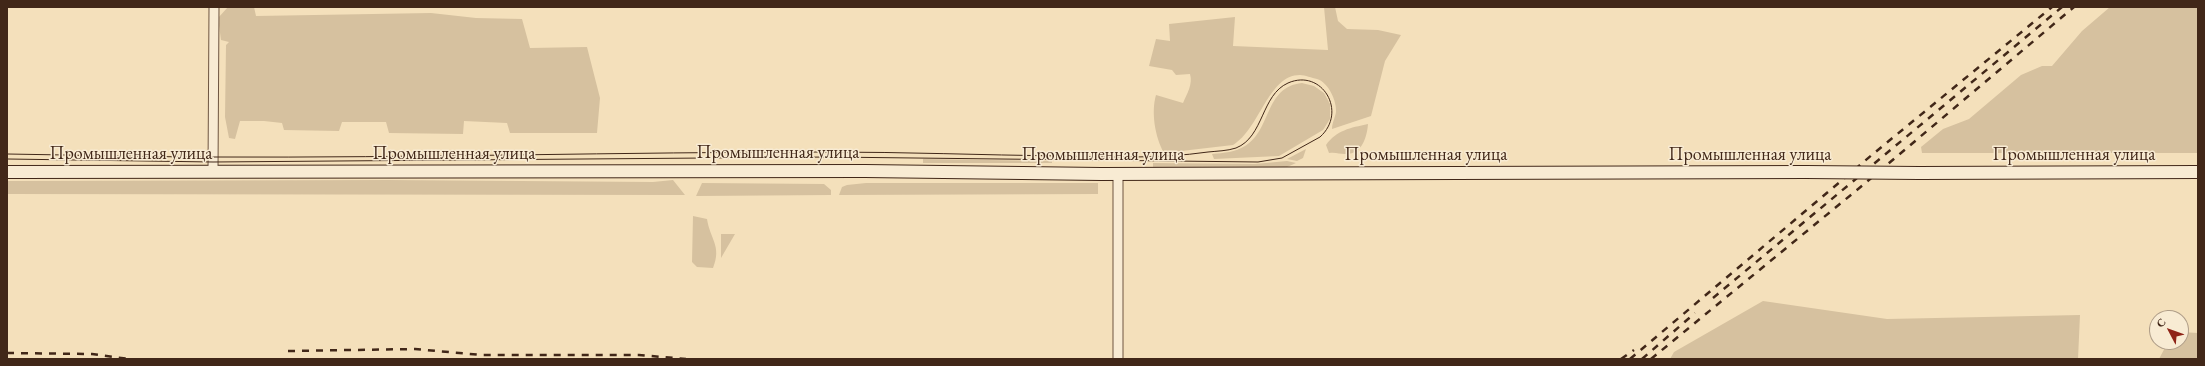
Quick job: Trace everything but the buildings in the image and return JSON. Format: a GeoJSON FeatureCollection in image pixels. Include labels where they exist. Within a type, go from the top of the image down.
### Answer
{"type":"FeatureCollection","features":[{"type":"Feature","properties":{"kind":"street"},"geometry":{"type":"LineString","coordinates":[[213,172],[214,7]]}},
{"type":"Feature","properties":{"kind":"street","name":"Промышленная улица"},"geometry":{"type":"LineString","coordinates":[[7,172],[872,171],[1118,174],[2198,172]]}},
{"type":"Feature","properties":{"kind":"street"},"geometry":{"type":"LineString","coordinates":[[1118,174],[1118,359]]}},
{"type":"Feature","properties":{"kind":"shaded area"},"geometry":{"type":"Polygon","coordinates":[[[228,7],[254,7],[256,16],[431,13],[476,18],[522,19],[530,48],[587,47],[600,98],[597,133],[510,133],[507,123],[464,121],[463,134],[389,133],[386,122],[342,122],[339,131],[284,130],[282,123],[240,121],[235,139],[229,138],[225,117],[226,45],[229,42],[221,40],[218,18],[228,7]]]}},
{"type":"Feature","properties":{"kind":"shaded area"},"geometry":{"type":"Polygon","coordinates":[[[1324,7],[1335,7],[1338,21],[1347,29],[1378,30],[1401,35],[1385,61],[1371,116],[1332,129],[1336,108],[1331,92],[1321,81],[1300,75],[1289,77],[1280,84],[1272,93],[1250,127],[1233,145],[1164,153],[1156,132],[1154,109],[1156,95],[1183,103],[1191,81],[1190,74],[1176,75],[1172,70],[1149,66],[1156,39],[1170,41],[1169,24],[1235,17],[1233,46],[1328,50],[1324,7]]]}},
{"type":"Feature","properties":{"kind":"shaded area"},"geometry":{"type":"Polygon","coordinates":[[[2110,7],[2198,7],[2198,153],[1922,153],[1921,147],[1943,129],[1969,119],[2021,75],[2042,66],[2052,66],[2082,31],[2110,7]]]}},
{"type":"Feature","properties":{"kind":"shaded area"},"geometry":{"type":"Polygon","coordinates":[[[1302,83],[1314,86],[1324,93],[1330,104],[1330,119],[1323,130],[1279,156],[1214,159],[1212,154],[1237,150],[1254,139],[1260,130],[1274,100],[1281,92],[1290,86],[1302,83]]]}},
{"type":"Feature","properties":{"kind":"shaded area"},"geometry":{"type":"Polygon","coordinates":[[[1368,124],[1365,139],[1356,152],[1351,154],[1329,153],[1326,145],[1339,133],[1350,128],[1368,124]]]}},
{"type":"Feature","properties":{"kind":"shaded area"},"geometry":{"type":"Polygon","coordinates":[[[1306,149],[1303,158],[1297,161],[1287,159],[1306,149]]]}},
{"type":"Feature","properties":{"kind":"shaded area"},"geometry":{"type":"Polygon","coordinates":[[[923,159],[1052,161],[1052,163],[923,163],[923,159]]]}},
{"type":"Feature","properties":{"kind":"shaded area"},"geometry":{"type":"Polygon","coordinates":[[[1287,161],[1296,163],[1287,167],[1153,168],[1153,163],[1255,164],[1287,161]]]}},
{"type":"Feature","properties":{"kind":"shaded area"},"geometry":{"type":"Polygon","coordinates":[[[388,180],[653,182],[673,180],[685,195],[7,194],[7,181],[388,180]]]}},
{"type":"Feature","properties":{"kind":"shaded area"},"geometry":{"type":"Polygon","coordinates":[[[702,183],[824,184],[831,190],[831,195],[696,196],[702,183]]]}},
{"type":"Feature","properties":{"kind":"shaded area"},"geometry":{"type":"Polygon","coordinates":[[[866,183],[1098,183],[1098,194],[839,195],[842,187],[866,183]]]}},
{"type":"Feature","properties":{"kind":"shaded area"},"geometry":{"type":"Polygon","coordinates":[[[693,216],[707,219],[716,248],[713,268],[697,267],[692,262],[693,216]]]}},
{"type":"Feature","properties":{"kind":"shaded area"},"geometry":{"type":"Polygon","coordinates":[[[721,234],[735,234],[721,258],[721,234]]]}},
{"type":"Feature","properties":{"kind":"shaded area"},"geometry":{"type":"Polygon","coordinates":[[[1763,301],[1887,319],[2080,315],[2078,359],[1670,359],[1674,352],[1763,301]]]}},
{"type":"Feature","properties":{"kind":"shaded area"},"geometry":{"type":"Polygon","coordinates":[[[2189,332],[2198,333],[2198,359],[2159,359],[2164,350],[2189,350],[2189,332]]]}},
{"type":"Feature","properties":{"kind":"tram line"},"geometry":{"type":"LineString","coordinates":[[7,154],[161,157],[289,157],[885,152],[1116,157],[1171,156],[1229,150],[1245,143],[1258,126],[1272,97],[1279,89],[1288,83],[1300,80],[1311,82],[1320,87],[1327,95],[1331,105],[1332,116],[1328,127],[1320,137],[1282,158],[1258,162],[829,157],[213,162],[7,159]]}},
{"type":"Feature","properties":{"kind":"railway"},"geometry":{"type":"LineString","coordinates":[[1630,359],[1873,154],[2052,7]]}},
{"type":"Feature","properties":{"kind":"railway"},"geometry":{"type":"LineString","coordinates":[[1713,298],[2062,7]]}},
{"type":"Feature","properties":{"kind":"railway"},"geometry":{"type":"LineString","coordinates":[[1651,359],[1863,185],[2074,7]]}},
{"type":"Feature","properties":{"kind":"railway"},"geometry":{"type":"LineString","coordinates":[[1642,359],[1695,313]]}},
{"type":"Feature","properties":{"kind":"railway"},"geometry":{"type":"LineString","coordinates":[[288,351],[415,349],[481,355],[639,355],[686,359]]}},
{"type":"Feature","properties":{"kind":"railway"},"geometry":{"type":"LineString","coordinates":[[1621,359],[1634,350]]}},
{"type":"Feature","properties":{"kind":"railway"},"geometry":{"type":"LineString","coordinates":[[7,353],[92,354],[129,359]]}}]}
